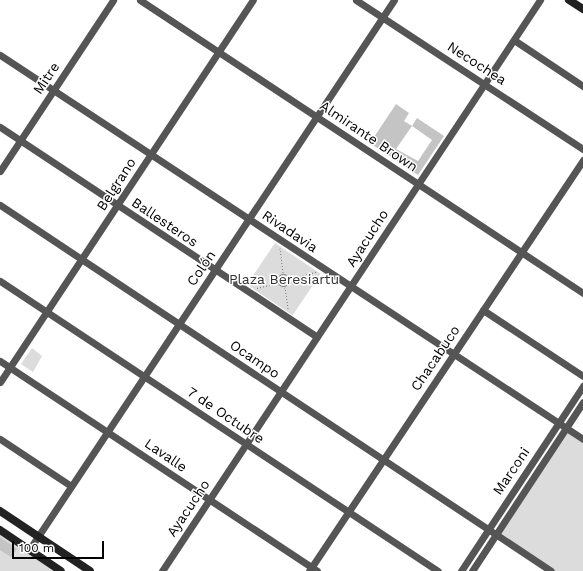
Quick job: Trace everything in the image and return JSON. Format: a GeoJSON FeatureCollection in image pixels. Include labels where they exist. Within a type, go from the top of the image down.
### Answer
{"type":"FeatureCollection","features":[{"type":"Feature","properties":{"kind":"main road"},"geometry":{"type":"LineString","coordinates":[[569,0],[583,9]]}},
{"type":"Feature","properties":{"kind":"main road"},"geometry":{"type":"LineString","coordinates":[[0,511],[90,571]]}},
{"type":"Feature","properties":{"kind":"main road"},"geometry":{"type":"LineString","coordinates":[[0,530],[61,571]]}},
{"type":"Feature","properties":{"kind":"street","name":"Mitre"},"geometry":{"type":"LineString","coordinates":[[0,171],[113,0]]}},
{"type":"Feature","properties":{"kind":"street","name":"Almirante Brown"},"geometry":{"type":"LineString","coordinates":[[140,0],[583,293]]}},
{"type":"Feature","properties":{"kind":"street","name":"Belgrano"},"geometry":{"type":"LineString","coordinates":[[0,382],[253,0]]}},
{"type":"Feature","properties":{"kind":"street","name":"Necochea"},"geometry":{"type":"LineString","coordinates":[[356,0],[485,83],[583,149]]}},
{"type":"Feature","properties":{"kind":"street","name":"Colón"},"geometry":{"type":"LineString","coordinates":[[29,550],[394,0]]}},
{"type":"Feature","properties":{"kind":"street","name":"Ayacucho"},"geometry":{"type":"LineString","coordinates":[[162,571],[540,0]]}},
{"type":"Feature","properties":{"kind":"street"},"geometry":{"type":"LineString","coordinates":[[514,40],[583,86]]}},
{"type":"Feature","properties":{"kind":"street","name":"Rivadavia"},"geometry":{"type":"LineString","coordinates":[[0,55],[583,439]]}},
{"type":"Feature","properties":{"kind":"street","name":"Ballesteros"},"geometry":{"type":"LineString","coordinates":[[0,127],[245,291],[317,337]]}},
{"type":"Feature","properties":{"kind":"street","name":"Chacabuco"},"geometry":{"type":"LineString","coordinates":[[312,570],[382,460],[583,160]]}},
{"type":"Feature","properties":{"kind":"street","name":"Ocampo"},"geometry":{"type":"LineString","coordinates":[[0,205],[487,530],[551,571]]}},
{"type":"Feature","properties":{"kind":"street","name":"7 de Octubre"},"geometry":{"type":"LineString","coordinates":[[0,281],[438,571]]}},
{"type":"Feature","properties":{"kind":"street"},"geometry":{"type":"LineString","coordinates":[[483,310],[583,376]]}},
{"type":"Feature","properties":{"kind":"street","name":"Lavalle"},"geometry":{"type":"LineString","coordinates":[[0,361],[312,570]]}},
{"type":"Feature","properties":{"kind":"street","name":"Marconi"},"geometry":{"type":"LineString","coordinates":[[461,571],[583,386]]}},
{"type":"Feature","properties":{"kind":"street","name":"Marconi"},"geometry":{"type":"LineString","coordinates":[[472,571],[583,402]]}},
{"type":"Feature","properties":{"kind":"street"},"geometry":{"type":"LineString","coordinates":[[0,439],[71,486]]}},
{"type":"Feature","properties":{"kind":"path"},"geometry":{"type":"LineString","coordinates":[[278,283],[283,274],[279,239]]}},
{"type":"Feature","properties":{"kind":"path"},"geometry":{"type":"LineString","coordinates":[[290,320],[284,286],[289,279],[325,270]]}},
{"type":"Feature","properties":{"kind":"path"},"geometry":{"type":"LineString","coordinates":[[283,274],[289,279]]}},
{"type":"Feature","properties":{"kind":"path"},"geometry":{"type":"LineString","coordinates":[[245,291],[278,283],[284,286]]}},
{"type":"Feature","properties":{"kind":"green space","name":"Plaza Beresiartu"},"geometry":{"type":"Polygon","coordinates":[[[275,243],[321,274],[293,315],[247,284],[275,243]]]}},
{"type":"Feature","properties":{"kind":"green space"},"geometry":{"type":"Polygon","coordinates":[[[32,348],[42,356],[33,372],[21,364],[32,348]]]}},
{"type":"Feature","properties":{"kind":"green space"},"geometry":{"type":"Polygon","coordinates":[[[566,428],[583,439],[583,571],[551,571],[495,535],[566,428]]]}},
{"type":"Feature","properties":{"kind":"green space"},"geometry":{"type":"Polygon","coordinates":[[[0,530],[61,571],[0,571],[0,530]]]}},
{"type":"Feature","properties":{"kind":"building"},"geometry":{"type":"Polygon","coordinates":[[[396,104],[409,113],[404,121],[412,126],[417,118],[444,136],[418,175],[370,143],[396,104]],[[412,126],[396,149],[418,161],[432,140],[412,126]]]}},
{"type":"Feature","properties":{"kind":"building"},"geometry":{"type":"Polygon","coordinates":[[[0,537],[17,549],[11,557],[0,550],[0,537]]]}}]}
